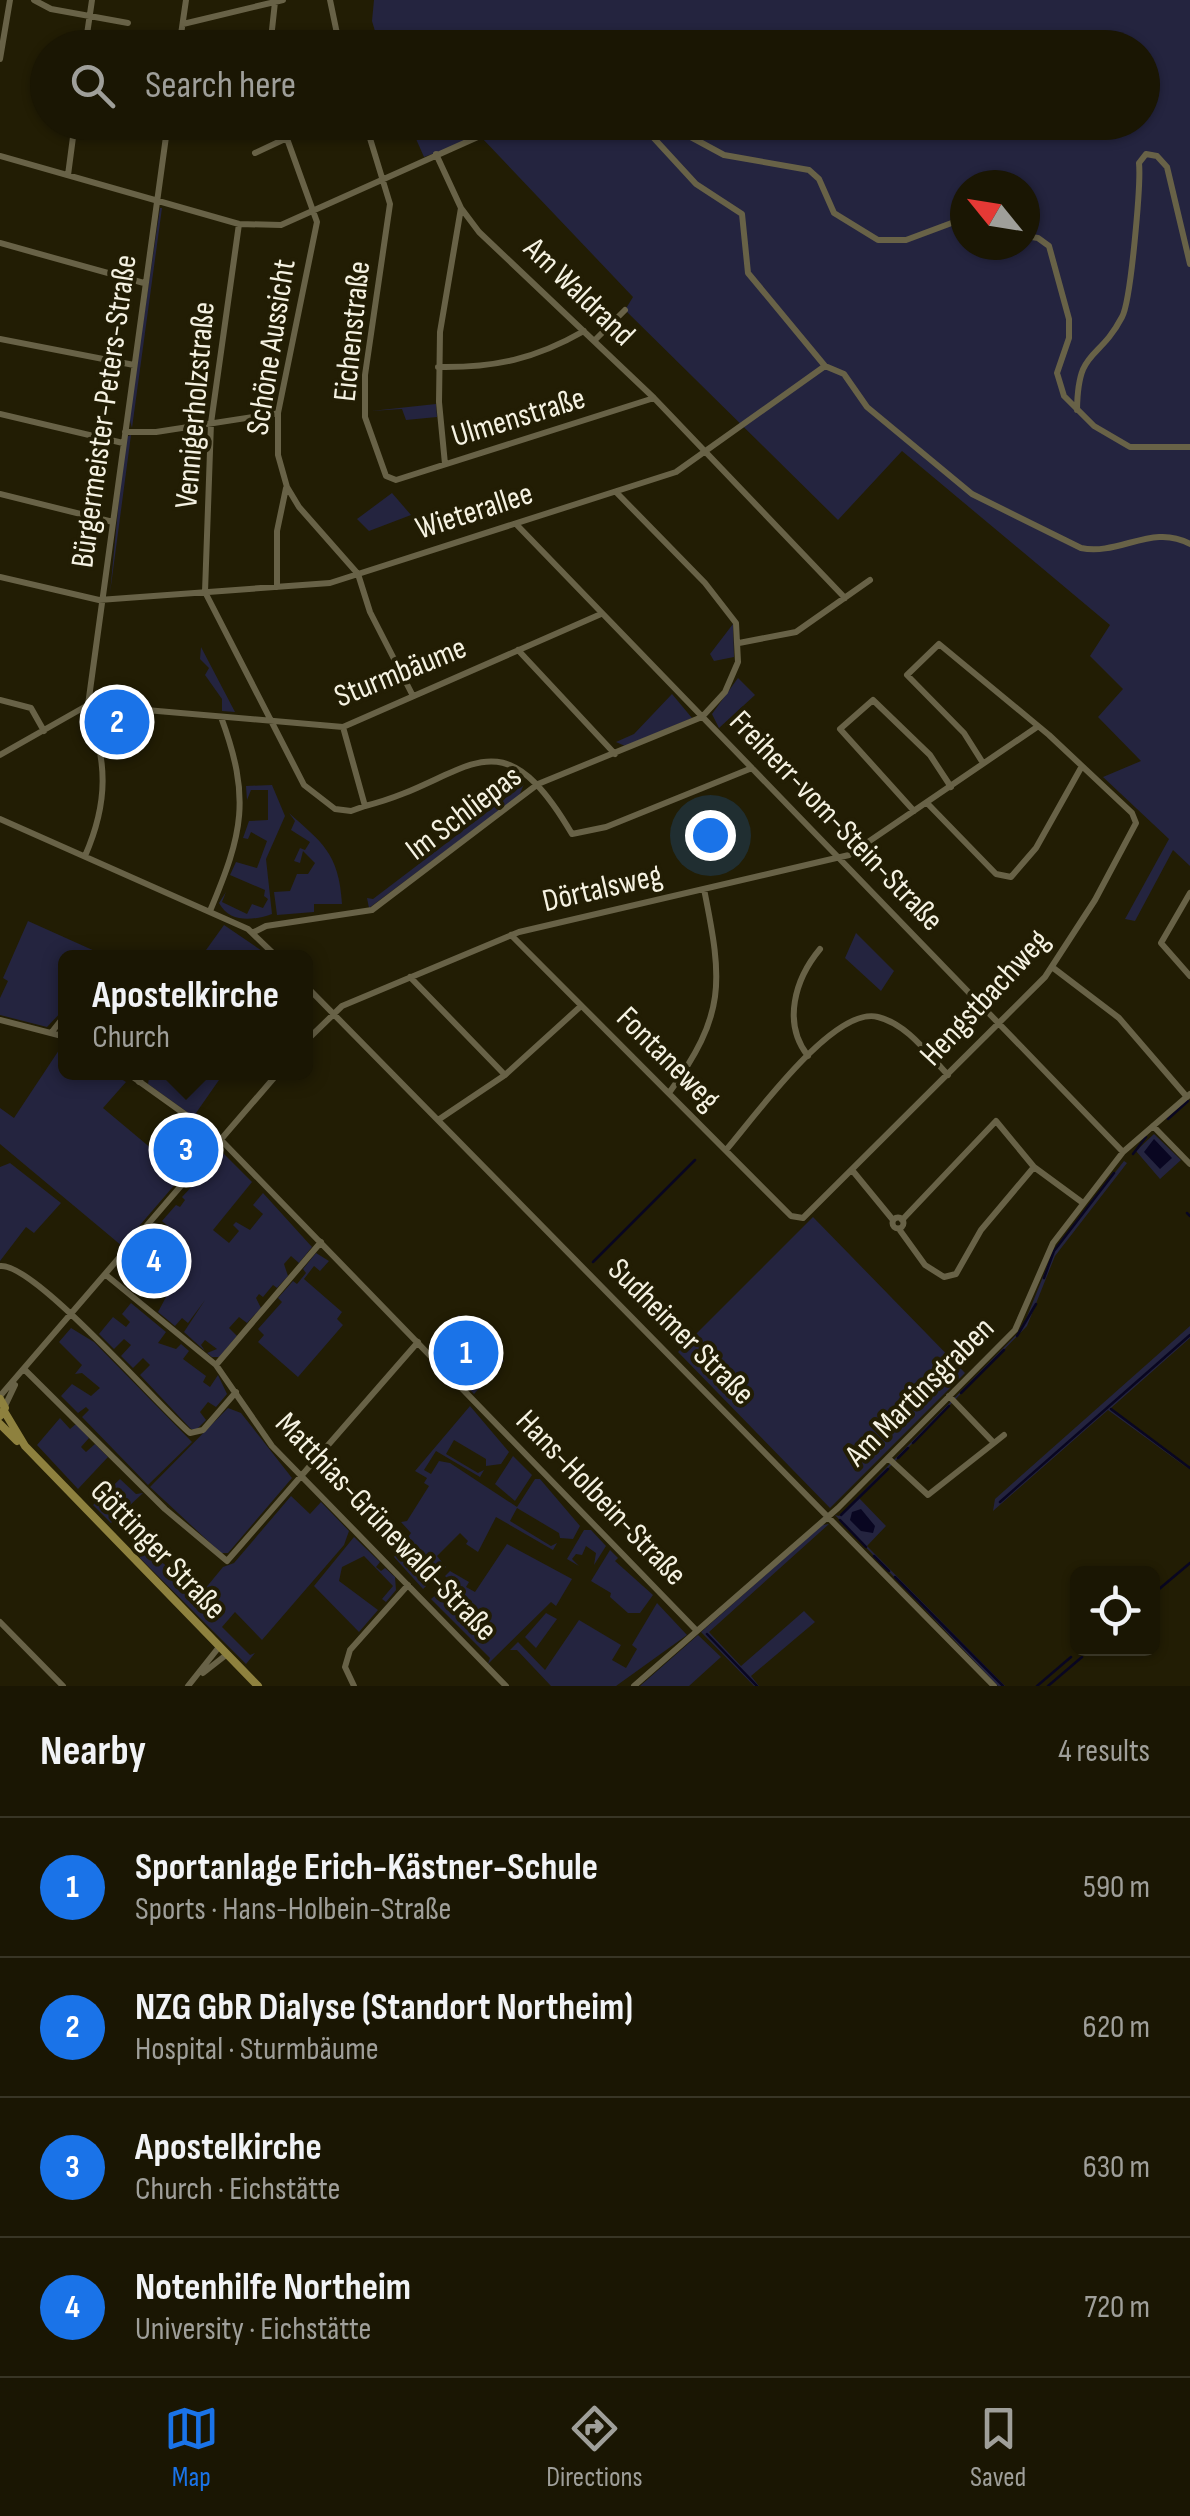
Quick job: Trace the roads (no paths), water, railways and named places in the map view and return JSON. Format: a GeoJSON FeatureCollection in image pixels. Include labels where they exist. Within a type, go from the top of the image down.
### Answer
{"type":"FeatureCollection","features":[{"type":"Feature","properties":{"kind":"main road","name":"Göttinger Straße"},"geometry":{"type":"LineString","coordinates":[[2,1406],[25,1446]]}},
{"type":"Feature","properties":{"kind":"main road","name":"Göttinger Straße"},"geometry":{"type":"LineString","coordinates":[[0,1424],[258,1686]]}},
{"type":"Feature","properties":{"kind":"street"},"geometry":{"type":"LineString","coordinates":[[0,60],[10,0]]}},
{"type":"Feature","properties":{"kind":"street"},"geometry":{"type":"LineString","coordinates":[[34,0],[89,18],[128,23]]}},
{"type":"Feature","properties":{"kind":"street"},"geometry":{"type":"LineString","coordinates":[[87,30],[92,0]]}},
{"type":"Feature","properties":{"kind":"street"},"geometry":{"type":"LineString","coordinates":[[181,30],[186,0]]}},
{"type":"Feature","properties":{"kind":"street"},"geometry":{"type":"LineString","coordinates":[[330,0],[336,30]]}},
{"type":"Feature","properties":{"kind":"street"},"geometry":{"type":"LineString","coordinates":[[182,24],[279,1],[273,30]]}},
{"type":"Feature","properties":{"kind":"street"},"geometry":{"type":"LineString","coordinates":[[68,175],[73,140]]}},
{"type":"Feature","properties":{"kind":"street","name":"Bürgermeister-Peters-Straße"},"geometry":{"type":"LineString","coordinates":[[88,706],[165,140]]}},
{"type":"Feature","properties":{"kind":"street"},"geometry":{"type":"LineString","coordinates":[[255,153],[282,140]]}},
{"type":"Feature","properties":{"kind":"street"},"geometry":{"type":"LineString","coordinates":[[287,140],[315,208]]}},
{"type":"Feature","properties":{"kind":"street","name":"Eichenstraße"},"geometry":{"type":"LineString","coordinates":[[370,140],[390,204],[368,346],[365,417],[383,473],[396,480]]}},
{"type":"Feature","properties":{"kind":"street"},"geometry":{"type":"LineString","coordinates":[[0,156],[239,224],[281,225],[470,140]]}},
{"type":"Feature","properties":{"kind":"street"},"geometry":{"type":"LineString","coordinates":[[656,140],[696,184],[742,214],[748,273],[825,366],[842,372],[867,407],[964,488],[1047,533],[1089,550],[1159,536],[1190,544]]}},
{"type":"Feature","properties":{"kind":"street"},"geometry":{"type":"LineString","coordinates":[[697,140],[728,156],[762,158],[809,170],[818,178],[836,216],[882,241],[906,240],[950,224]]}},
{"type":"Feature","properties":{"kind":"street","name":"Am Waldrand"},"geometry":{"type":"LineString","coordinates":[[436,154],[461,208],[478,232],[654,398],[845,598]]}},
{"type":"Feature","properties":{"kind":"street"},"geometry":{"type":"LineString","coordinates":[[1077,410],[1080,369],[1126,307],[1143,155],[1154,155],[1167,167],[1190,264]]}},
{"type":"Feature","properties":{"kind":"street","name":"Schöne Aussicht"},"geometry":{"type":"LineString","coordinates":[[286,487],[278,456],[278,413],[316,222],[315,208]]}},
{"type":"Feature","properties":{"kind":"street"},"geometry":{"type":"LineString","coordinates":[[445,464],[438,367],[445,290],[460,232],[461,208]]}},
{"type":"Feature","properties":{"kind":"street","name":"Vennigerholzstraße"},"geometry":{"type":"LineString","coordinates":[[205,592],[211,423],[239,224]]}},
{"type":"Feature","properties":{"kind":"street"},"geometry":{"type":"LineString","coordinates":[[460,232],[478,232]]}},
{"type":"Feature","properties":{"kind":"street"},"geometry":{"type":"LineString","coordinates":[[1040,239],[1050,249],[1070,326],[1058,380],[1077,410],[1130,448],[1190,447]]}},
{"type":"Feature","properties":{"kind":"street"},"geometry":{"type":"LineString","coordinates":[[0,243],[144,282]]}},
{"type":"Feature","properties":{"kind":"street"},"geometry":{"type":"LineString","coordinates":[[595,340],[625,310]]}},
{"type":"Feature","properties":{"kind":"street"},"geometry":{"type":"LineString","coordinates":[[438,367],[519,362],[584,331]]}},
{"type":"Feature","properties":{"kind":"street"},"geometry":{"type":"LineString","coordinates":[[0,340],[134,365]]}},
{"type":"Feature","properties":{"kind":"street","name":"Wieterallee"},"geometry":{"type":"LineString","coordinates":[[0,577],[103,599],[330,583],[676,472],[825,366]]}},
{"type":"Feature","properties":{"kind":"street","name":"Ulmenstraße"},"geometry":{"type":"LineString","coordinates":[[396,480],[654,398]]}},
{"type":"Feature","properties":{"kind":"street"},"geometry":{"type":"LineString","coordinates":[[125,432],[278,413]]}},
{"type":"Feature","properties":{"kind":"street"},"geometry":{"type":"LineString","coordinates":[[0,414],[123,443]]}},
{"type":"Feature","properties":{"kind":"street"},"geometry":{"type":"LineString","coordinates":[[286,487],[358,574],[370,612],[413,696]]}},
{"type":"Feature","properties":{"kind":"street"},"geometry":{"type":"LineString","coordinates":[[277,588],[277,530],[286,487]]}},
{"type":"Feature","properties":{"kind":"street"},"geometry":{"type":"LineString","coordinates":[[616,492],[725,606],[736,623],[739,643],[732,681],[702,717]]}},
{"type":"Feature","properties":{"kind":"street"},"geometry":{"type":"LineString","coordinates":[[0,494],[113,522]]}},
{"type":"Feature","properties":{"kind":"street","name":"Freiherr-vom-Stein-Straße"},"geometry":{"type":"LineString","coordinates":[[515,524],[1123,1152]]}},
{"type":"Feature","properties":{"kind":"street"},"geometry":{"type":"LineString","coordinates":[[739,643],[796,632],[870,580]]}},
{"type":"Feature","properties":{"kind":"street"},"geometry":{"type":"LineString","coordinates":[[205,592],[304,785],[334,809],[351,811],[405,794],[477,760],[506,762],[538,784],[572,834],[606,827],[752,768]]}},
{"type":"Feature","properties":{"kind":"street","name":"Sturmbäume"},"geometry":{"type":"LineString","coordinates":[[88,706],[343,727],[602,614]]}},
{"type":"Feature","properties":{"kind":"street"},"geometry":{"type":"LineString","coordinates":[[927,803],[996,874],[1011,876],[1036,848],[1082,766],[938,644],[906,675],[964,733],[983,762]]}},
{"type":"Feature","properties":{"kind":"street"},"geometry":{"type":"LineString","coordinates":[[518,650],[615,754]]}},
{"type":"Feature","properties":{"kind":"street"},"geometry":{"type":"LineString","coordinates":[[0,700],[31,708],[44,730]]}},
{"type":"Feature","properties":{"kind":"street"},"geometry":{"type":"LineString","coordinates":[[914,811],[840,729],[873,700],[930,755],[951,787]]}},
{"type":"Feature","properties":{"kind":"street"},"geometry":{"type":"LineString","coordinates":[[0,756],[88,706],[104,758],[105,794],[85,856]]}},
{"type":"Feature","properties":{"kind":"street"},"geometry":{"type":"LineString","coordinates":[[210,911],[238,844],[242,804],[240,774],[221,716]]}},
{"type":"Feature","properties":{"kind":"street","name":"Im Schliepas"},"geometry":{"type":"LineString","coordinates":[[254,932],[266,926],[372,910],[538,784],[702,717]]}},
{"type":"Feature","properties":{"kind":"street"},"geometry":{"type":"LineString","coordinates":[[343,727],[365,806]]}},
{"type":"Feature","properties":{"kind":"street","name":"Dörtalsweg"},"geometry":{"type":"LineString","coordinates":[[332,1012],[512,935],[840,858],[1037,727]]}},
{"type":"Feature","properties":{"kind":"street","name":"Hengstbachweg"},"geometry":{"type":"LineString","coordinates":[[791,1216],[806,1216],[1052,967],[1136,823],[1132,813],[1082,766]]}},
{"type":"Feature","properties":{"kind":"street"},"geometry":{"type":"LineString","coordinates":[[0,819],[254,932],[271,950]]}},
{"type":"Feature","properties":{"kind":"street"},"geometry":{"type":"LineString","coordinates":[[668,1093],[704,1041],[715,1008],[717,965],[704,890]]}},
{"type":"Feature","properties":{"kind":"street"},"geometry":{"type":"LineString","coordinates":[[1190,893],[1161,942],[1190,976]]}},
{"type":"Feature","properties":{"kind":"street","name":"Fontaneweg"},"geometry":{"type":"LineString","coordinates":[[512,935],[791,1216]]}},
{"type":"Feature","properties":{"kind":"street"},"geometry":{"type":"LineString","coordinates":[[808,1056],[794,1038],[792,1026],[802,970],[820,949]]}},
{"type":"Feature","properties":{"kind":"street"},"geometry":{"type":"LineString","coordinates":[[1052,967],[1112,1011],[1189,1095]]}},
{"type":"Feature","properties":{"kind":"street"},"geometry":{"type":"LineString","coordinates":[[410,977],[505,1075]]}},
{"type":"Feature","properties":{"kind":"street","name":"Sudheimer Straße"},"geometry":{"type":"LineString","coordinates":[[313,993],[994,1686]]}},
{"type":"Feature","properties":{"kind":"street"},"geometry":{"type":"LineString","coordinates":[[438,1120],[505,1075],[581,1006]]}},
{"type":"Feature","properties":{"kind":"street"},"geometry":{"type":"LineString","coordinates":[[313,1033],[332,1012]]}},
{"type":"Feature","properties":{"kind":"street"},"geometry":{"type":"LineString","coordinates":[[726,1150],[808,1056],[849,1022],[873,1015],[898,1024],[948,1074]]}},
{"type":"Feature","properties":{"kind":"street"},"geometry":{"type":"LineString","coordinates":[[0,1020],[58,1035]]}},
{"type":"Feature","properties":{"kind":"street"},"geometry":{"type":"LineString","coordinates":[[52,1033],[58,1025]]}},
{"type":"Feature","properties":{"kind":"street","name":"Hans-Holbein-Straße"},"geometry":{"type":"LineString","coordinates":[[136,1080],[221,1140],[697,1631]]}},
{"type":"Feature","properties":{"kind":"street"},"geometry":{"type":"LineString","coordinates":[[2,1406],[25,1370],[272,1080]]}},
{"type":"Feature","properties":{"kind":"street","name":"Am Martinsgraben"},"geometry":{"type":"LineString","coordinates":[[634,1686],[888,1458],[1022,1321],[1049,1248],[1123,1152],[1189,1095]]}},
{"type":"Feature","properties":{"kind":"street"},"geometry":{"type":"LineString","coordinates":[[897,1220],[996,1121],[1034,1166],[1084,1203]]}},
{"type":"Feature","properties":{"kind":"street"},"geometry":{"type":"LineString","coordinates":[[1154,1126],[1190,1164]]}},
{"type":"Feature","properties":{"kind":"street"},"geometry":{"type":"LineString","coordinates":[[852,1170],[897,1220],[924,1266],[944,1276],[956,1274],[981,1230],[1034,1166]]}},
{"type":"Feature","properties":{"kind":"street"},"geometry":{"type":"LineString","coordinates":[[216,1366],[321,1242]]}},
{"type":"Feature","properties":{"kind":"street"},"geometry":{"type":"LineString","coordinates":[[0,1266],[14,1268],[72,1316],[190,1434],[203,1430],[236,1392]]}},
{"type":"Feature","properties":{"kind":"street","name":"Matthias-Grünewald-Straße"},"geometry":{"type":"LineString","coordinates":[[106,1275],[216,1366],[262,1435],[506,1686]]}},
{"type":"Feature","properties":{"kind":"street"},"geometry":{"type":"LineString","coordinates":[[25,1370],[165,1509],[224,1560],[234,1557],[418,1342]]}},
{"type":"Feature","properties":{"kind":"street"},"geometry":{"type":"LineString","coordinates":[[949,1396],[994,1442]]}},
{"type":"Feature","properties":{"kind":"street"},"geometry":{"type":"LineString","coordinates":[[888,1458],[928,1496],[1004,1435]]}},
{"type":"Feature","properties":{"kind":"street"},"geometry":{"type":"LineString","coordinates":[[354,1686],[344,1667],[350,1650],[408,1585]]}},
{"type":"Feature","properties":{"kind":"street"},"geometry":{"type":"LineString","coordinates":[[0,1622],[63,1686]]}},
{"type":"Feature","properties":{"kind":"street"},"geometry":{"type":"LineString","coordinates":[[198,1676],[219,1646]]}},
{"type":"Feature","properties":{"kind":"street"},"geometry":{"type":"LineString","coordinates":[[188,1686],[226,1655]]}},
{"type":"Feature","properties":{"kind":"water"},"geometry":{"type":"Polygon","coordinates":[[[1154,1139],[1172,1158],[1160,1169],[1144,1152],[1154,1139]]]}},
{"type":"Feature","properties":{"kind":"water"},"geometry":{"type":"Polygon","coordinates":[[[861,1509],[875,1526],[873,1533],[861,1531],[850,1520],[852,1512],[861,1509]]]}},
{"type":"Feature","properties":{"kind":"waterway"},"geometry":{"type":"LineString","coordinates":[[1168,1119],[1188,1101]]}},
{"type":"Feature","properties":{"kind":"waterway"},"geometry":{"type":"LineString","coordinates":[[1133,1154],[1146,1137]]}},
{"type":"Feature","properties":{"kind":"waterway"},"geometry":{"type":"LineString","coordinates":[[593,1262],[695,1160]]}},
{"type":"Feature","properties":{"kind":"waterway"},"geometry":{"type":"LineString","coordinates":[[1044,1278],[1054,1251],[1114,1173]]}},
{"type":"Feature","properties":{"kind":"waterway"},"geometry":{"type":"LineString","coordinates":[[1187,1213],[1190,1216]]}},
{"type":"Feature","properties":{"kind":"waterway"},"geometry":{"type":"LineString","coordinates":[[1017,1336],[1036,1304]]}},
{"type":"Feature","properties":{"kind":"waterway"},"geometry":{"type":"LineString","coordinates":[[1000,1502],[1190,1335]]}},
{"type":"Feature","properties":{"kind":"waterway"},"geometry":{"type":"LineString","coordinates":[[961,1393],[1004,1350]]}},
{"type":"Feature","properties":{"kind":"waterway"},"geometry":{"type":"LineString","coordinates":[[913,1443],[949,1406]]}},
{"type":"Feature","properties":{"kind":"waterway"},"geometry":{"type":"LineString","coordinates":[[1111,1409],[1190,1468]]}},
{"type":"Feature","properties":{"kind":"waterway"},"geometry":{"type":"LineString","coordinates":[[898,1458],[908,1448]]}},
{"type":"Feature","properties":{"kind":"waterway"},"geometry":{"type":"LineString","coordinates":[[841,1515],[888,1469]]}},
{"type":"Feature","properties":{"kind":"waterway"},"geometry":{"type":"LineString","coordinates":[[840,1520],[866,1547]]}},
{"type":"Feature","properties":{"kind":"waterway"},"geometry":{"type":"LineString","coordinates":[[874,1556],[889,1571]]}},
{"type":"Feature","properties":{"kind":"waterway"},"geometry":{"type":"LineString","coordinates":[[1160,1588],[1190,1563]]}},
{"type":"Feature","properties":{"kind":"waterway"},"geometry":{"type":"LineString","coordinates":[[895,1577],[1003,1686]]}},
{"type":"Feature","properties":{"kind":"waterway"},"geometry":{"type":"LineString","coordinates":[[707,1634],[757,1686]]}},
{"type":"Feature","properties":{"kind":"waterway"},"geometry":{"type":"LineString","coordinates":[[1037,1686],[1071,1657]]}},
{"type":"Feature","properties":{"kind":"waterway"},"geometry":{"type":"LineString","coordinates":[[1048,1686],[1082,1657]]}},
{"type":"Feature","properties":{"kind":"place","name":"NZG GbR Dialyse (Standort Northeim)"},"geometry":{"type":"Point","coordinates":[117,722]}},
{"type":"Feature","properties":{"kind":"place","name":"Apostelkirche"},"geometry":{"type":"Point","coordinates":[186,1150]}},
{"type":"Feature","properties":{"kind":"place","name":"Notenhilfe Northeim"},"geometry":{"type":"Point","coordinates":[154,1261]}},
{"type":"Feature","properties":{"kind":"place","name":"Sportanlage Erich-Kästner-Schule"},"geometry":{"type":"Point","coordinates":[466,1353]}}]}
